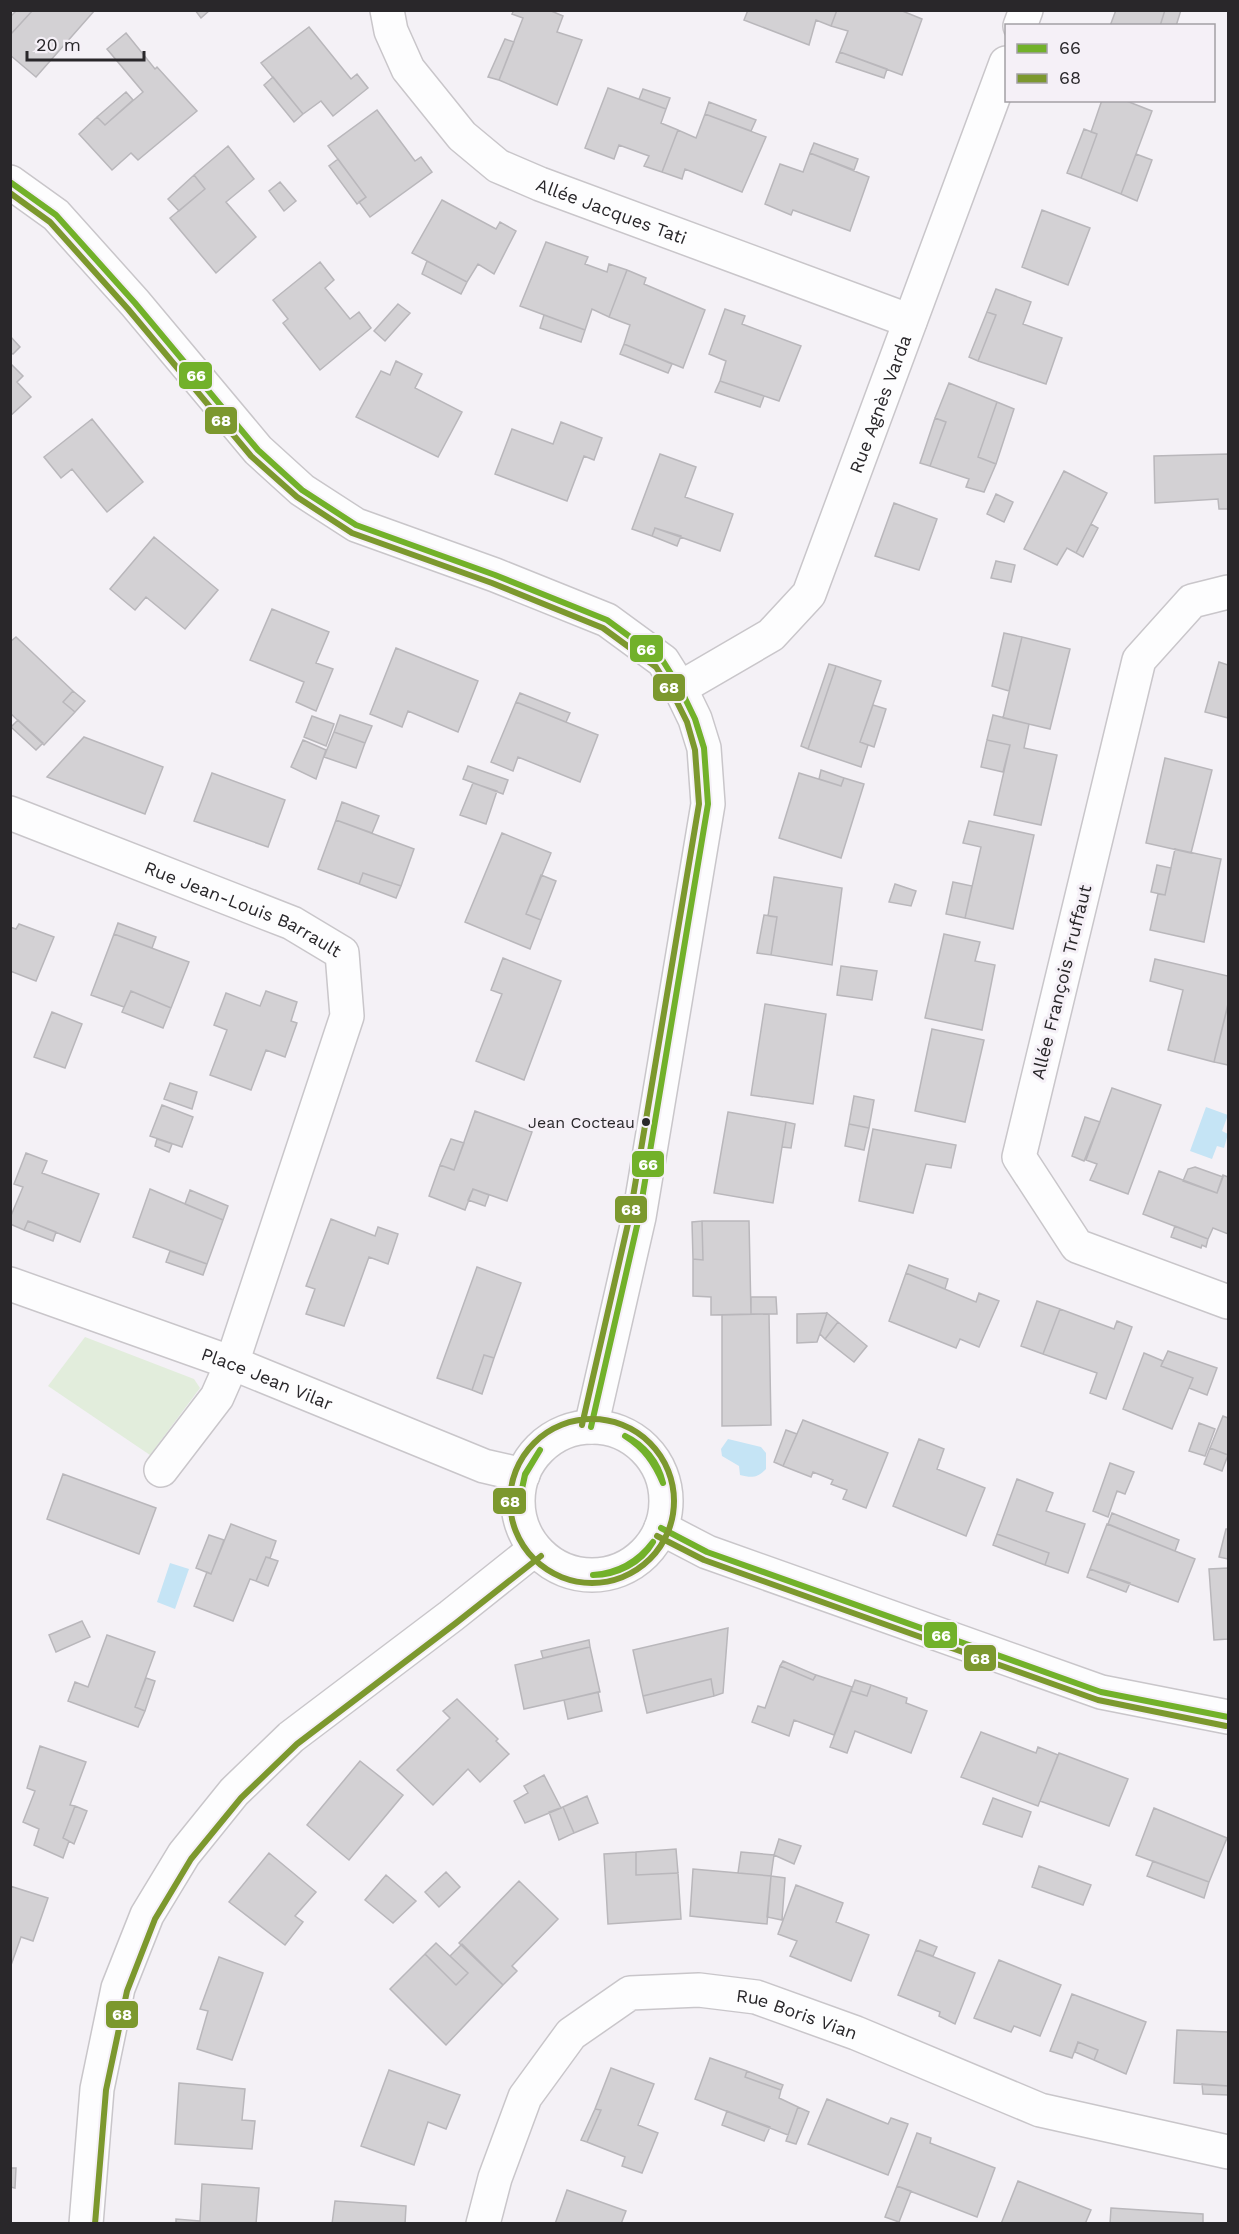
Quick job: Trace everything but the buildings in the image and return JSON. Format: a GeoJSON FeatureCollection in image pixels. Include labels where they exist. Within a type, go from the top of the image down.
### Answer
{"type":"FeatureCollection","features":[{"type":"Feature","properties":{"kind":"street","name":"Allée Jacques Tati"},"geometry":{"type":"LineString","coordinates":[[387,10],[391,31],[408,69],[462,136],[498,166],[540,184],[910,321]]}},
{"type":"Feature","properties":{"kind":"street","name":"Rue Agnès Varda"},"geometry":{"type":"LineString","coordinates":[[680,688],[771,635],[809,594],[1005,66]]}},
{"type":"Feature","properties":{"kind":"street"},"geometry":{"type":"LineString","coordinates":[[10,182],[56,215],[135,303],[258,450],[302,490],[356,525],[495,575],[607,620],[663,661],[680,688],[695,719],[704,748],[708,804],[639,1217],[614,1335],[591,1427]]}},
{"type":"Feature","properties":{"kind":"street","name":"Allée François Truffaut"},"geometry":{"type":"LineString","coordinates":[[1228,592],[1192,601],[1139,660],[1019,1157],[1077,1246],[1228,1302]]}},
{"type":"Feature","properties":{"kind":"street","name":"Rue Jean-Louis Barrault"},"geometry":{"type":"LineString","coordinates":[[10,813],[292,923],[342,953],[347,1016],[232,1363]]}},
{"type":"Feature","properties":{"kind":"street","name":"Place Jean Vilar"},"geometry":{"type":"LineString","coordinates":[[10,1284],[232,1363],[484,1466],[524,1474]]}},
{"type":"Feature","properties":{"kind":"street"},"geometry":{"type":"LineString","coordinates":[[161,1470],[217,1397],[232,1363]]}},
{"type":"Feature","properties":{"kind":"street"},"geometry":{"type":"LineString","coordinates":[[591,1427],[615,1431],[636,1442],[653,1459],[663,1481],[666,1505],[661,1528],[648,1551],[628,1567],[604,1575],[579,1574],[555,1565],[535,1549],[525,1532],[519,1513],[519,1494],[524,1474],[534,1456],[550,1441],[569,1431],[591,1427]]}},
{"type":"Feature","properties":{"kind":"street"},"geometry":{"type":"LineString","coordinates":[[661,1528],[707,1552],[1101,1692],[1228,1717]]}},
{"type":"Feature","properties":{"kind":"street"},"geometry":{"type":"LineString","coordinates":[[86,2223],[97,2089],[118,1988],[147,1915],[184,1854],[234,1792],[291,1737],[451,1616],[535,1549]]}},
{"type":"Feature","properties":{"kind":"street","name":"Rue Boris Vian"},"geometry":{"type":"LineString","coordinates":[[483,2223],[495,2178],[525,2097],[570,2034],[630,1993],[699,1990],[756,1997],[856,2033],[1040,2110],[1228,2152]]}},
{"type":"Feature","properties":{"kind":"green space"},"geometry":{"type":"Polygon","coordinates":[[[85,1337],[194,1379],[200,1388],[150,1455],[48,1386],[85,1337]]]}},
{"type":"Feature","properties":{"kind":"water"},"geometry":{"type":"Polygon","coordinates":[[[1206,1107],[1228,1115],[1222,1131],[1228,1134],[1224,1148],[1217,1146],[1212,1159],[1190,1151],[1206,1107]]]}},
{"type":"Feature","properties":{"kind":"water"},"geometry":{"type":"Polygon","coordinates":[[[728,1439],[761,1447],[766,1453],[766,1469],[754,1476],[740,1475],[739,1466],[722,1456],[721,1449],[728,1439]]]}},
{"type":"Feature","properties":{"kind":"water"},"geometry":{"type":"Polygon","coordinates":[[[170,1563],[189,1569],[175,1609],[157,1602],[170,1563]]]}},
{"type":"Feature","properties":{"kind":"transit line","name":"66"},"geometry":{"type":"LineString","coordinates":[[10,182],[56,215],[135,303],[258,450],[302,490],[356,525],[495,575],[607,620],[663,661],[680,688],[695,719],[704,748],[708,804],[639,1217],[591,1427]]}},
{"type":"Feature","properties":{"kind":"transit line","name":"68"},"geometry":{"type":"LineString","coordinates":[[10,193],[50,222],[128,309],[251,456],[297,497],[352,533],[492,583],[603,628],[656,667],[687,722],[695,750],[699,804],[630,1215],[582,1425]]}},
{"type":"Feature","properties":{"kind":"transit line","name":"68"},"geometry":{"type":"LineString","coordinates":[[592,1419],[608,1420],[624,1425],[638,1432],[650,1443],[661,1455],[668,1469],[673,1485],[674,1501],[673,1517],[668,1533],[661,1547],[650,1559],[638,1570],[624,1577],[608,1582],[592,1583],[576,1582],[560,1577],[546,1570],[534,1559],[523,1547],[516,1533],[511,1517],[510,1501],[511,1485],[516,1469],[523,1455],[534,1443],[546,1432],[560,1425],[576,1420],[592,1419]]}},
{"type":"Feature","properties":{"kind":"transit line","name":"66"},"geometry":{"type":"LineString","coordinates":[[625,1436],[649,1455],[658,1468],[663,1483]]}},
{"type":"Feature","properties":{"kind":"transit line","name":"66"},"geometry":{"type":"LineString","coordinates":[[625,1436],[648,1456],[663,1483]]}},
{"type":"Feature","properties":{"kind":"transit line","name":"66"},"geometry":{"type":"LineString","coordinates":[[520,1498],[525,1474],[540,1450]]}},
{"type":"Feature","properties":{"kind":"transit line","name":"66"},"geometry":{"type":"LineString","coordinates":[[520,1498],[525,1475],[540,1450]]}},
{"type":"Feature","properties":{"kind":"transit line","name":"66"},"geometry":{"type":"LineString","coordinates":[[661,1528],[707,1552],[1101,1692],[1228,1717]]}},
{"type":"Feature","properties":{"kind":"transit line","name":"68"},"geometry":{"type":"LineString","coordinates":[[657,1536],[704,1560],[1098,1700],[1226,1726]]}},
{"type":"Feature","properties":{"kind":"transit line","name":"66"},"geometry":{"type":"LineString","coordinates":[[593,1575],[611,1573],[628,1566],[642,1556],[653,1542]]}},
{"type":"Feature","properties":{"kind":"transit line","name":"66"},"geometry":{"type":"LineString","coordinates":[[593,1575],[611,1572],[627,1565],[653,1542]]}},
{"type":"Feature","properties":{"kind":"transit line","name":"68"},"geometry":{"type":"LineString","coordinates":[[95,2224],[106,2090],[127,1991],[155,1919],[191,1859],[241,1798],[297,1744],[541,1556]]}},
{"type":"Feature","properties":{"kind":"place","name":"Jean Cocteau"},"geometry":{"type":"Point","coordinates":[646,1122]}}]}
